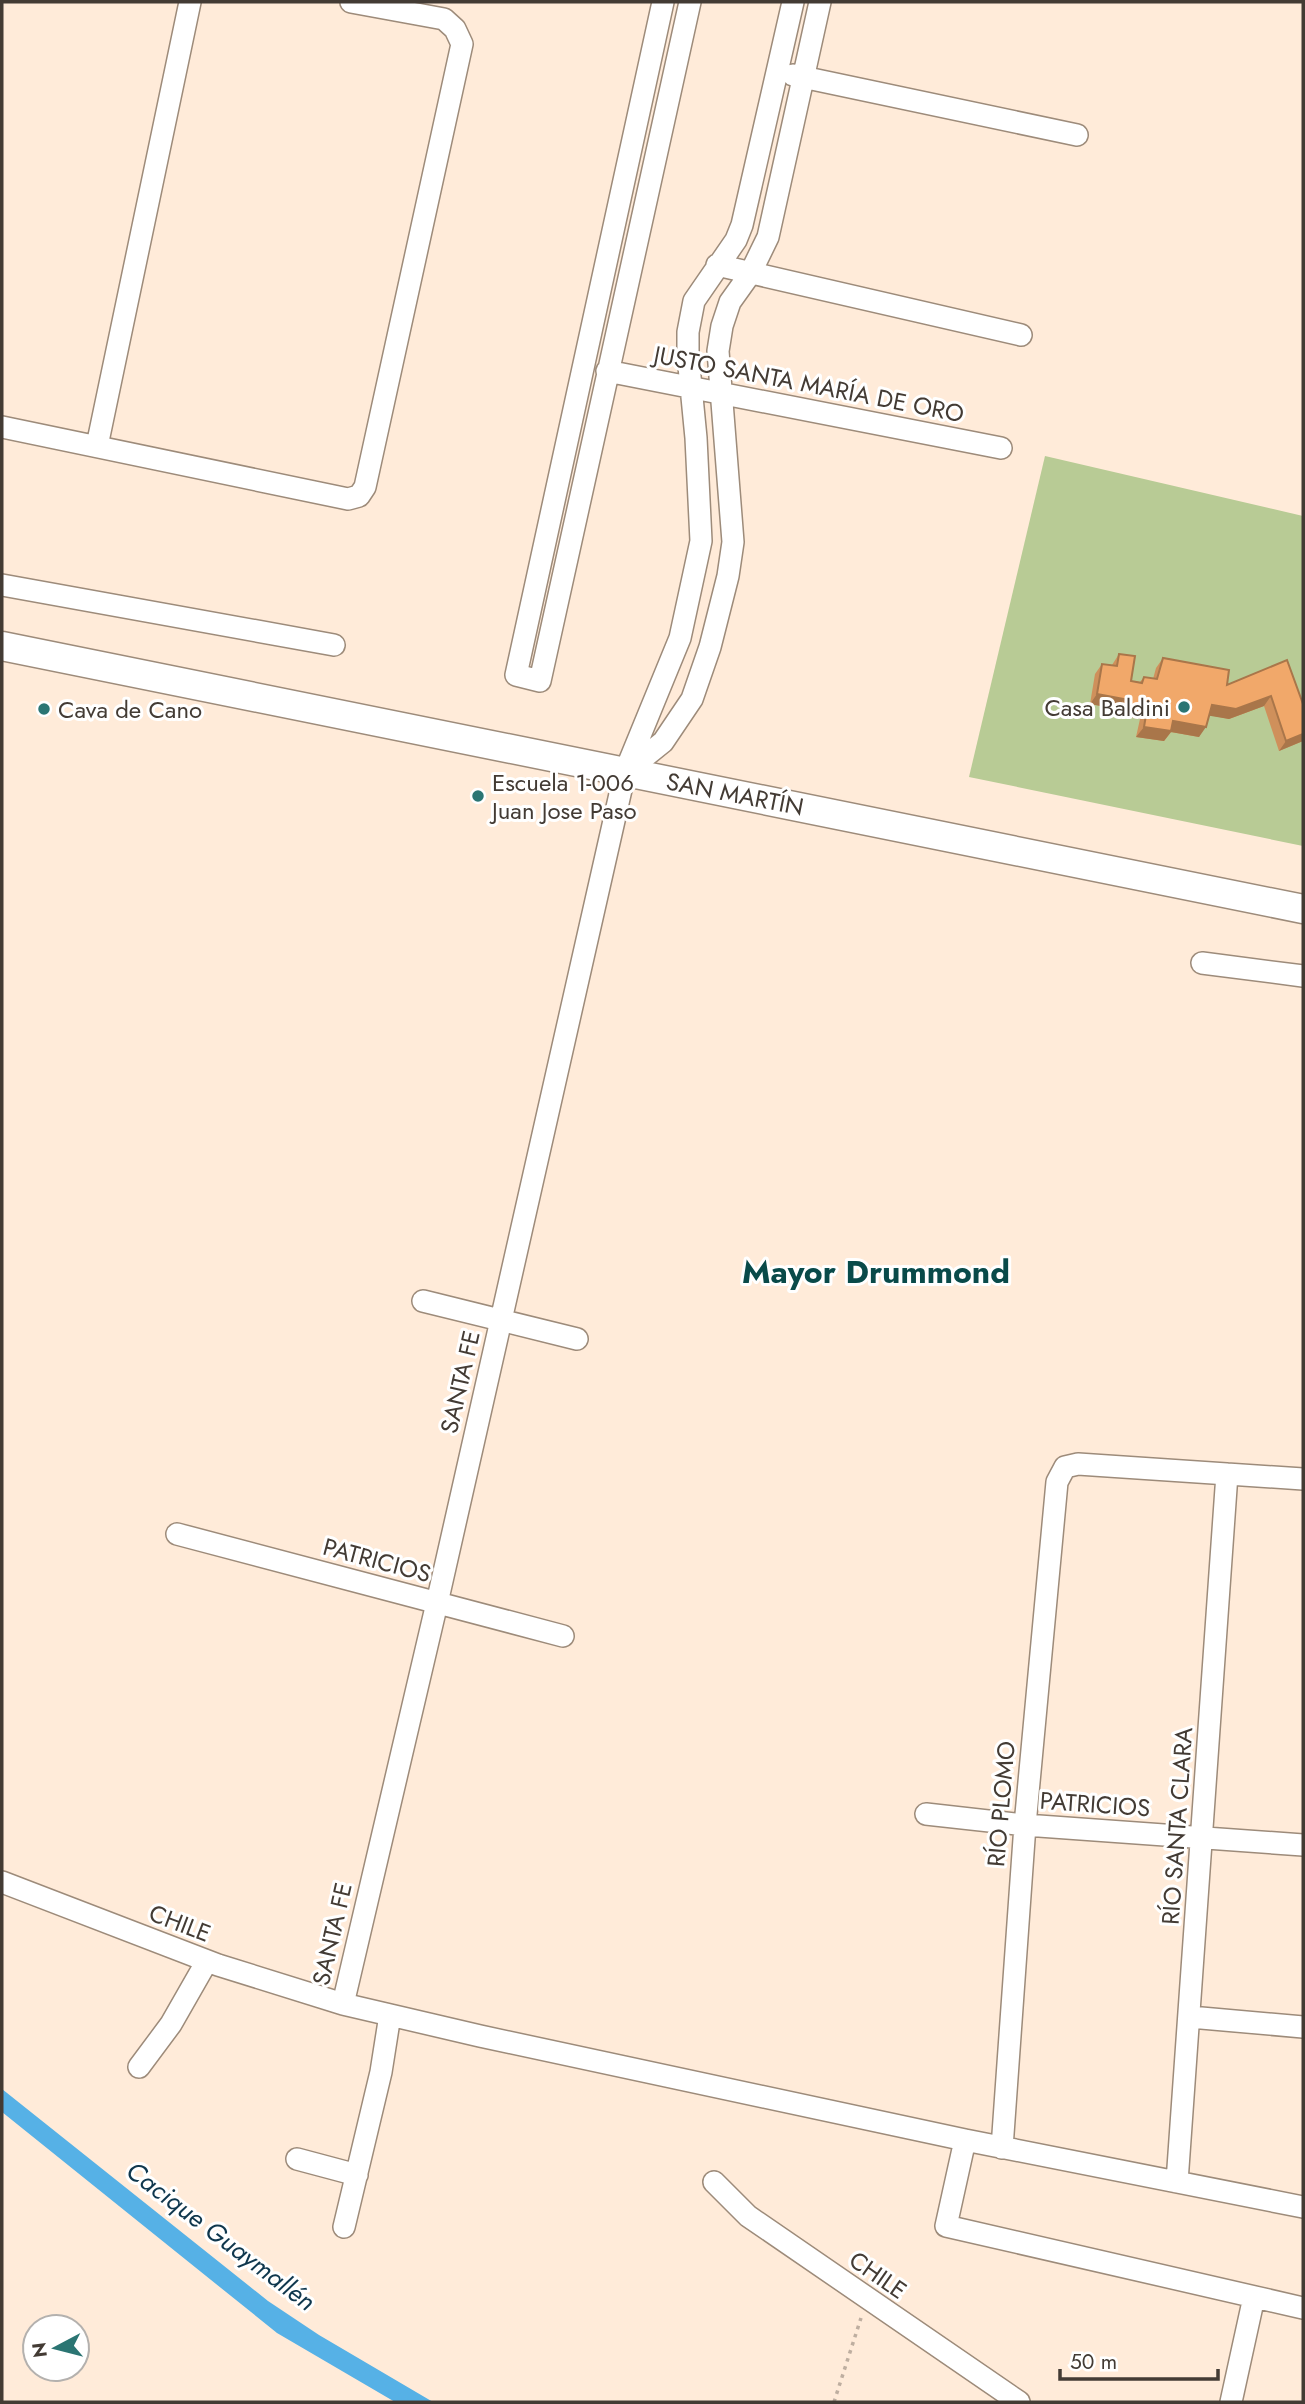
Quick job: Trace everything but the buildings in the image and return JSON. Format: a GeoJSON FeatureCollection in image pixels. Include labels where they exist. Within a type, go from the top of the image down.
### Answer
{"type":"FeatureCollection","features":[{"type":"Feature","properties":{"kind":"main road","name":"SAN MARTÍN"},"geometry":{"type":"LineString","coordinates":[[2,646],[1303,909]]}},
{"type":"Feature","properties":{"kind":"street"},"geometry":{"type":"LineString","coordinates":[[97,446],[190,2]]}},
{"type":"Feature","properties":{"kind":"street"},"geometry":{"type":"LineString","coordinates":[[2,427],[348,499],[359,496],[365,487],[462,44],[456,29],[444,19],[351,2]]}},
{"type":"Feature","properties":{"kind":"street"},"geometry":{"type":"LineString","coordinates":[[663,2],[516,675],[540,681],[690,2]]}},
{"type":"Feature","properties":{"kind":"street","name":"SANTA FE"},"geometry":{"type":"LineString","coordinates":[[342,2004],[437,1603],[625,772],[680,638],[701,541],[688,332],[694,301],[736,240],[742,225],[793,2]]}},
{"type":"Feature","properties":{"kind":"street"},"geometry":{"type":"LineString","coordinates":[[625,772],[663,742],[692,699],[723,601],[733,542],[718,351],[722,326],[730,302],[750,274],[768,237],[820,2]]}},
{"type":"Feature","properties":{"kind":"street"},"geometry":{"type":"LineString","coordinates":[[777,72],[1077,135]]}},
{"type":"Feature","properties":{"kind":"street"},"geometry":{"type":"LineString","coordinates":[[717,265],[1021,335]]}},
{"type":"Feature","properties":{"kind":"street","name":"JUSTO SANTA MARÍA DE ORO"},"geometry":{"type":"LineString","coordinates":[[607,371],[1001,449]]}},
{"type":"Feature","properties":{"kind":"street"},"geometry":{"type":"LineString","coordinates":[[701,541],[733,542]]}},
{"type":"Feature","properties":{"kind":"street"},"geometry":{"type":"LineString","coordinates":[[2,585],[334,645]]}},
{"type":"Feature","properties":{"kind":"street"},"geometry":{"type":"LineString","coordinates":[[659,689],[692,699]]}},
{"type":"Feature","properties":{"kind":"street"},"geometry":{"type":"LineString","coordinates":[[1202,963],[1303,976]]}},
{"type":"Feature","properties":{"kind":"street"},"geometry":{"type":"LineString","coordinates":[[424,1301],[577,1339]]}},
{"type":"Feature","properties":{"kind":"street","name":"RÍO PLOMO"},"geometry":{"type":"LineString","coordinates":[[1002,2148],[1025,1825],[1057,1482],[1065,1467],[1078,1464],[1227,1474]]}},
{"type":"Feature","properties":{"kind":"street"},"geometry":{"type":"LineString","coordinates":[[1227,1474],[1303,1479]]}},
{"type":"Feature","properties":{"kind":"street","name":"RÍO SANTA CLARA"},"geometry":{"type":"LineString","coordinates":[[1177,2182],[1227,1474]]}},
{"type":"Feature","properties":{"kind":"street","name":"PATRICIOS"},"geometry":{"type":"LineString","coordinates":[[177,1534],[563,1636]]}},
{"type":"Feature","properties":{"kind":"street","name":"PATRICIOS"},"geometry":{"type":"LineString","coordinates":[[926,1814],[1025,1825],[1303,1845]]}},
{"type":"Feature","properties":{"kind":"street","name":"CHILE"},"geometry":{"type":"LineString","coordinates":[[2,1882],[207,1961],[342,2004],[1002,2148],[1303,2207]]}},
{"type":"Feature","properties":{"kind":"street"},"geometry":{"type":"LineString","coordinates":[[139,2067],[171,2024],[207,1961]]}},
{"type":"Feature","properties":{"kind":"street"},"geometry":{"type":"LineString","coordinates":[[344,2227],[381,2072],[390,2015]]}},
{"type":"Feature","properties":{"kind":"street"},"geometry":{"type":"LineString","coordinates":[[1190,2017],[1303,2027]]}},
{"type":"Feature","properties":{"kind":"street"},"geometry":{"type":"LineString","coordinates":[[965,2140],[946,2226],[1303,2308]]}},
{"type":"Feature","properties":{"kind":"street"},"geometry":{"type":"LineString","coordinates":[[297,2159],[356,2175]]}},
{"type":"Feature","properties":{"kind":"street","name":"CHILE"},"geometry":{"type":"LineString","coordinates":[[714,2182],[748,2216],[1020,2402]]}},
{"type":"Feature","properties":{"kind":"street"},"geometry":{"type":"LineString","coordinates":[[1231,2402],[1254,2297]]}},
{"type":"Feature","properties":{"kind":"path"},"geometry":{"type":"LineString","coordinates":[[834,2402],[866,2299]]}},
{"type":"Feature","properties":{"kind":"green space"},"geometry":{"type":"Polygon","coordinates":[[[1045,456],[1303,516],[1303,846],[969,777],[1045,456]]]}},
{"type":"Feature","properties":{"kind":"water"},"geometry":{"type":"Polygon","coordinates":[[[2,2089],[268,2301],[319,2335],[433,2402],[395,2402],[277,2333],[2,2112],[2,2089]]]}},
{"type":"Feature","properties":{"kind":"place","name":"Casa Baldini"},"geometry":{"type":"Point","coordinates":[1184,707]}},
{"type":"Feature","properties":{"kind":"place","name":"Cava de Cano"},"geometry":{"type":"Point","coordinates":[44,709]}},
{"type":"Feature","properties":{"kind":"place","name":"Escuela 1-006 Juan Jose Paso"},"geometry":{"type":"Point","coordinates":[478,796]}},
{"type":"Feature","properties":{"kind":"district","name":"Mayor Drummond"},"geometry":{"type":"Point","coordinates":[876,1272]}},
{"type":"Feature","properties":{"kind":"water label","name":"Cacique Guaymallén"},"geometry":{"type":"Point","coordinates":[221,2236]}}]}
